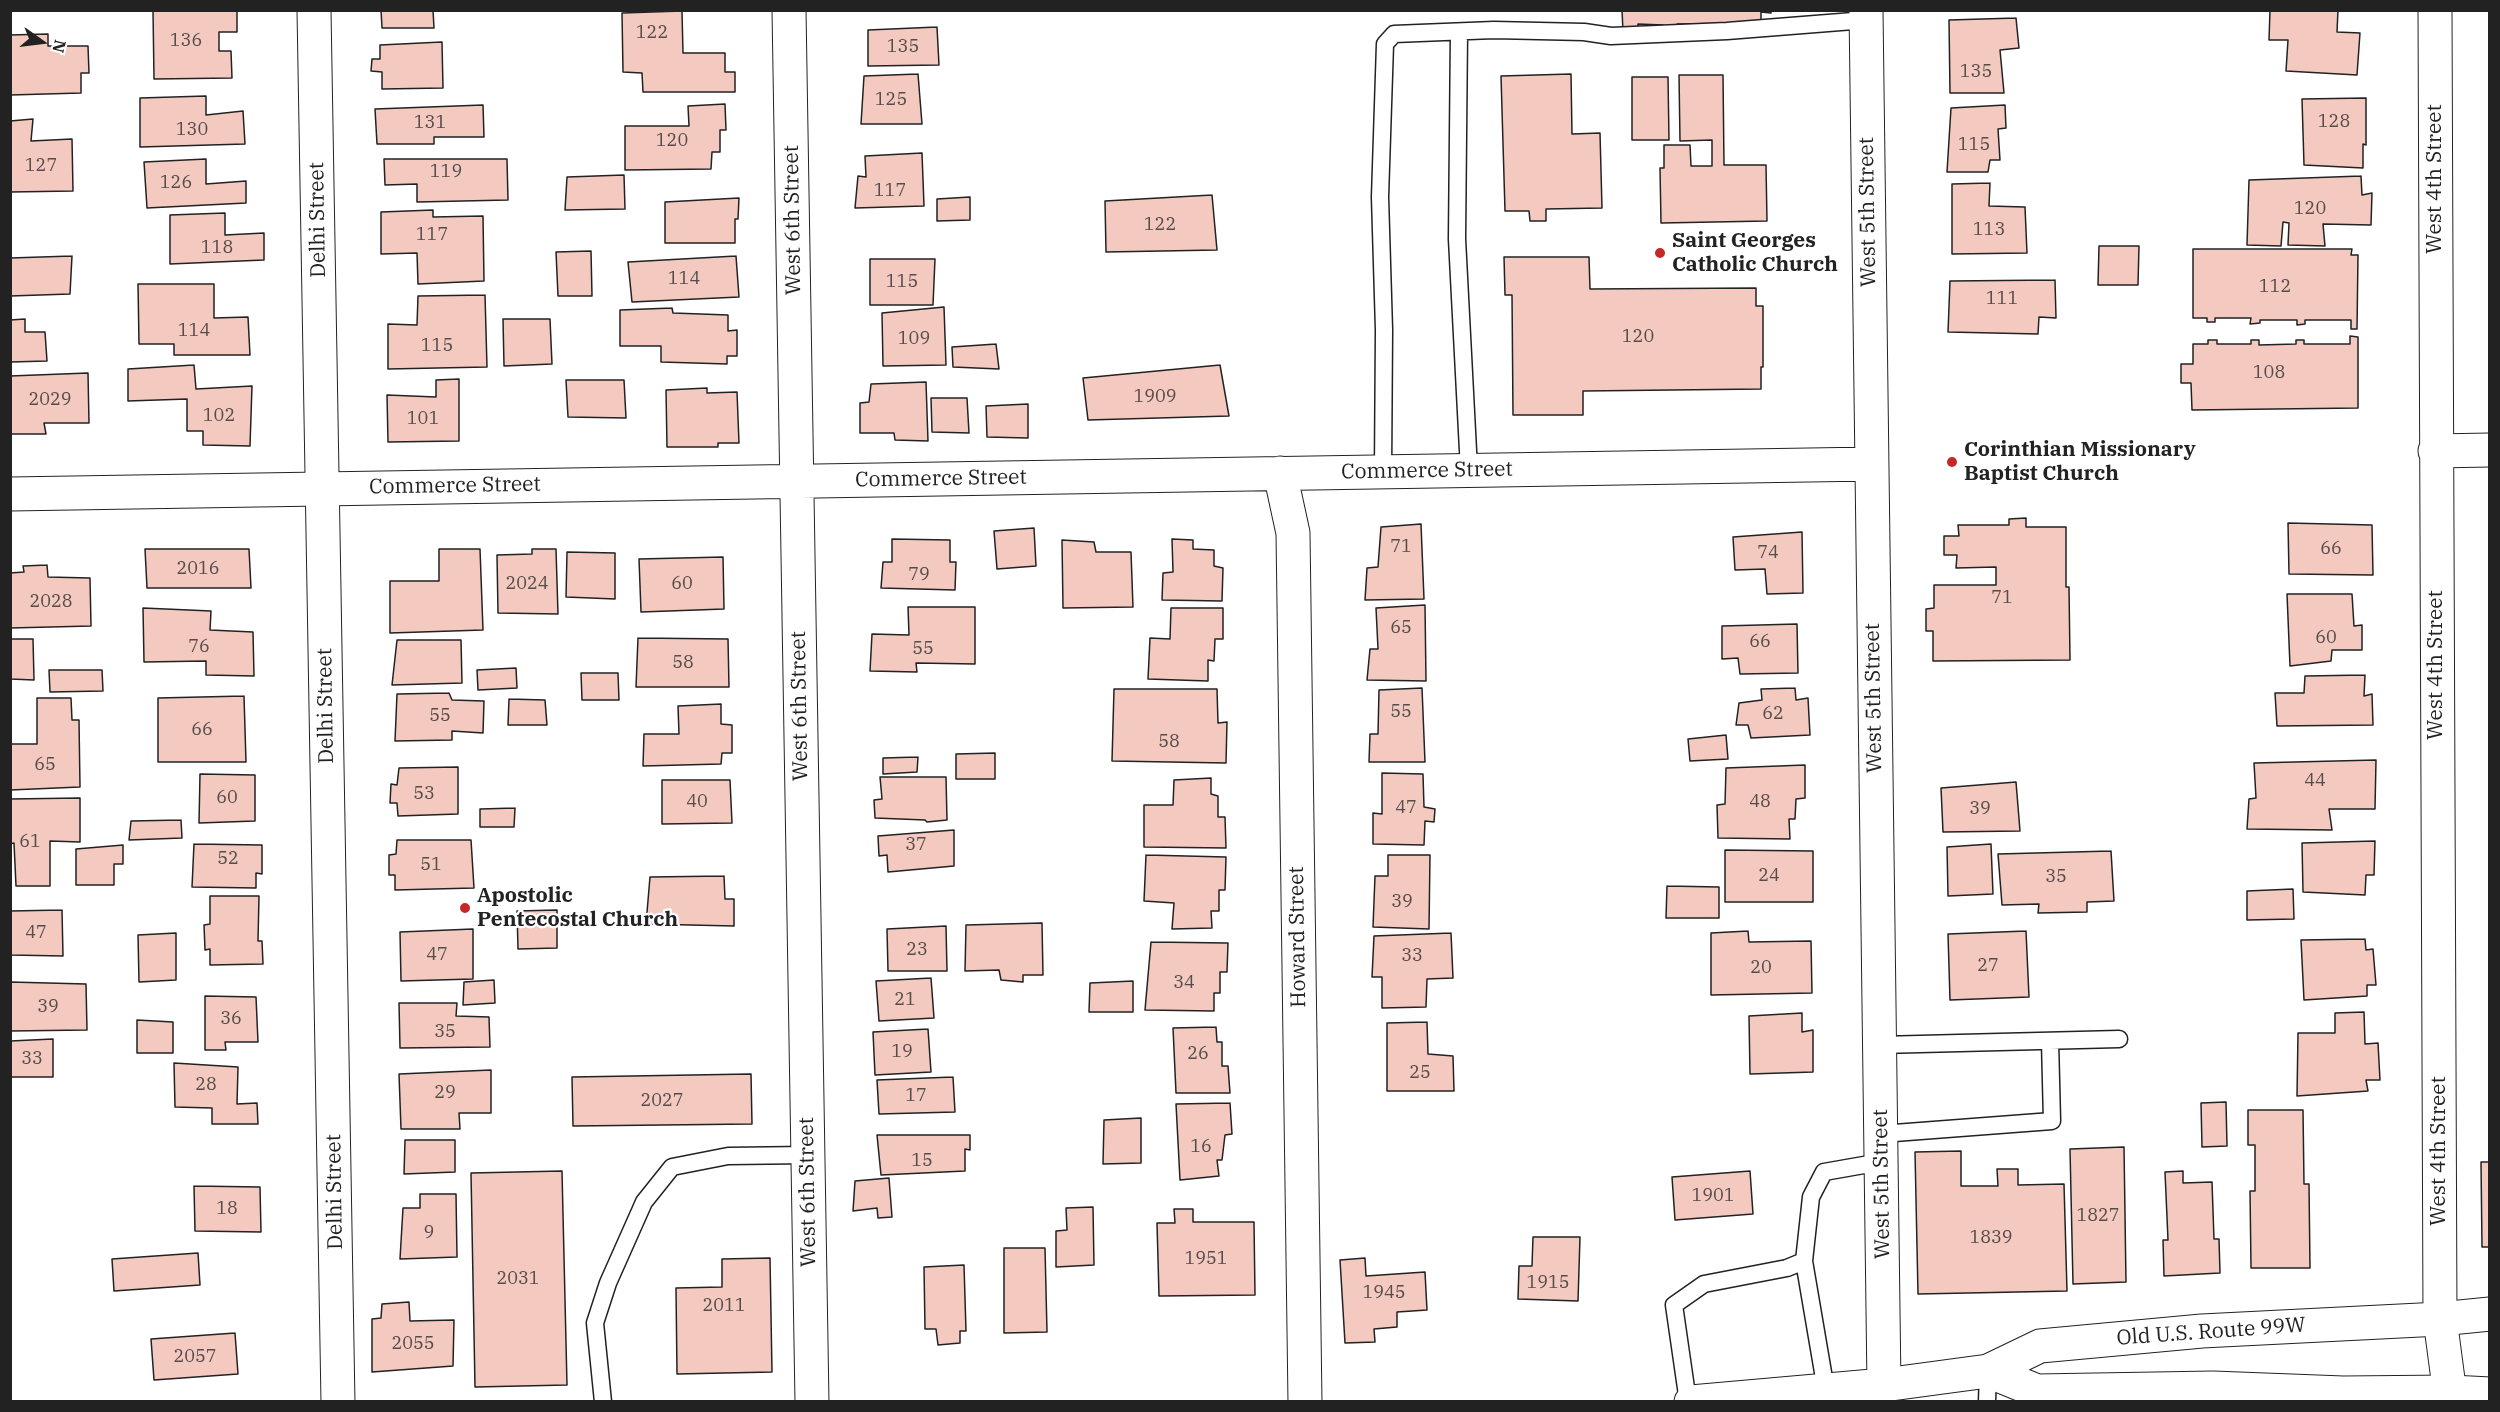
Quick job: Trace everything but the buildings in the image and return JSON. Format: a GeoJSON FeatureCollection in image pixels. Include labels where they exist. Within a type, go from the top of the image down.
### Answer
{"type":"FeatureCollection","features":[{"type":"Feature","properties":{"kind":"street","name":"Delhi Street"},"geometry":{"type":"LineString","coordinates":[[314,10],[338,1401]]}},
{"type":"Feature","properties":{"kind":"street","name":"West 6th Street"},"geometry":{"type":"LineString","coordinates":[[789,10],[812,1401]]}},
{"type":"Feature","properties":{"kind":"street","name":"West 4th Street"},"geometry":{"type":"LineString","coordinates":[[2435,10],[2440,1319],[2451,1397]]}},
{"type":"Feature","properties":{"kind":"street","name":"West 5th Street"},"geometry":{"type":"LineString","coordinates":[[1866,15],[1884,1385]]}},
{"type":"Feature","properties":{"kind":"street"},"geometry":{"type":"LineString","coordinates":[[2435,451],[2490,450]]}},
{"type":"Feature","properties":{"kind":"street","name":"Commerce Street"},"geometry":{"type":"LineString","coordinates":[[10,495],[1871,464]]}},
{"type":"Feature","properties":{"kind":"street","name":"Howard Street"},"geometry":{"type":"LineString","coordinates":[[1280,473],[1293,533],[1305,1401]]}},
{"type":"Feature","properties":{"kind":"street","name":"Old U.S. Route 99W"},"geometry":{"type":"LineString","coordinates":[[1987,1386],[2040,1346],[2202,1330],[2440,1319],[2490,1314]]}},
{"type":"Feature","properties":{"kind":"street","name":"Old U.S. Route 99W"},"geometry":{"type":"LineString","coordinates":[[1690,1401],[1884,1385],[1987,1386],[2037,1391],[2212,1388],[2451,1397],[2490,1394]]}},
{"type":"Feature","properties":{"kind":"lane"},"geometry":{"type":"LineString","coordinates":[[1383,472],[1384,330],[1380,197],[1385,44],[1394,34],[1584,32],[1611,36],[1727,31],[1866,15]]}},
{"type":"Feature","properties":{"kind":"lane"},"geometry":{"type":"LineString","coordinates":[[1459,32],[1457,239],[1469,470]]}},
{"type":"Feature","properties":{"kind":"lane"},"geometry":{"type":"LineString","coordinates":[[1880,1045],[2119,1039]]}},
{"type":"Feature","properties":{"kind":"lane"},"geometry":{"type":"LineString","coordinates":[[1826,1390],[1804,1261],[1811,1197],[1824,1172],[1881,1148],[2052,1121],[2050,1041]]}},
{"type":"Feature","properties":{"kind":"lane"},"geometry":{"type":"LineString","coordinates":[[603,1401],[596,1323],[608,1283],[644,1202],[672,1167],[728,1156],[808,1155]]}},
{"type":"Feature","properties":{"kind":"lane"},"geometry":{"type":"LineString","coordinates":[[1690,1401],[1674,1305],[1704,1284],[1787,1268],[1804,1261]]}},
{"type":"Feature","properties":{"kind":"place","name":"Saint Georges Catholic Church"},"geometry":{"type":"Point","coordinates":[1660,253]}},
{"type":"Feature","properties":{"kind":"place","name":"Corinthian Missionary Baptist Church"},"geometry":{"type":"Point","coordinates":[1952,462]}},
{"type":"Feature","properties":{"kind":"place","name":"Apostolic Pentecostal Church"},"geometry":{"type":"Point","coordinates":[465,908]}}]}
